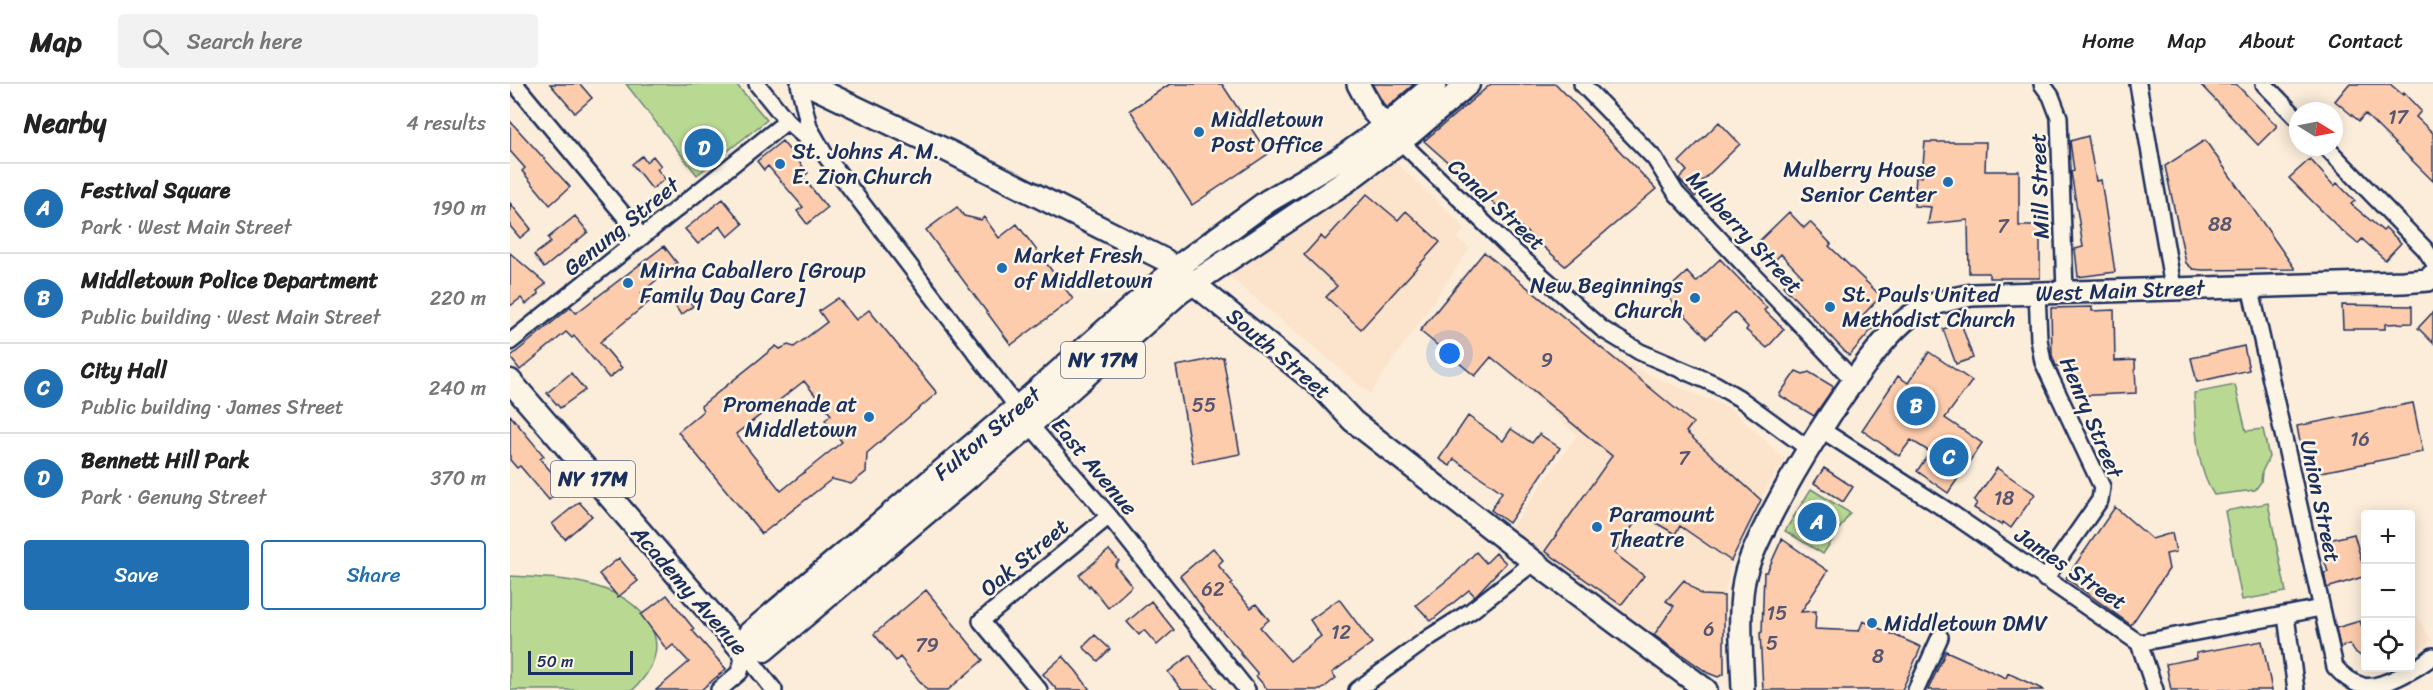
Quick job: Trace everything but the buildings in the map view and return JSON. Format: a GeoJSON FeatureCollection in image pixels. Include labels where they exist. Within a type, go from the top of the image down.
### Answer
{"type":"FeatureCollection","features":[{"type":"Feature","properties":{"kind":"main road","name":"Fulton Street"},"geometry":{"type":"LineString","coordinates":[[1393,134],[1435,84]]}},
{"type":"Feature","properties":{"kind":"main road","name":"Fulton Street"},"geometry":{"type":"LineString","coordinates":[[749,649],[750,633],[1024,416],[1268,201],[1337,161],[1393,134],[1468,84]]}},
{"type":"Feature","properties":{"kind":"main road","name":"Academy Avenue"},"geometry":{"type":"LineString","coordinates":[[510,381],[749,649]]}},
{"type":"Feature","properties":{"kind":"street"},"geometry":{"type":"LineString","coordinates":[[515,84],[642,237]]}},
{"type":"Feature","properties":{"kind":"street","name":"East Avenue"},"geometry":{"type":"LineString","coordinates":[[757,84],[787,121],[825,155]]}},
{"type":"Feature","properties":{"kind":"street","name":"East Avenue"},"geometry":{"type":"LineString","coordinates":[[799,84],[809,127],[825,155],[1024,416],[1108,516],[1247,690]]}},
{"type":"Feature","properties":{"kind":"street","name":"South Street"},"geometry":{"type":"LineString","coordinates":[[807,84],[950,152],[1165,260],[1323,389],[1353,421],[1534,562],[1706,690]]}},
{"type":"Feature","properties":{"kind":"street"},"geometry":{"type":"LineString","coordinates":[[1358,84],[1373,112],[1393,134]]}},
{"type":"Feature","properties":{"kind":"street","name":"Mulberry Street"},"geometry":{"type":"LineString","coordinates":[[1582,84],[1655,159],[1677,193],[1854,381]]}},
{"type":"Feature","properties":{"kind":"street","name":"Mill Street"},"geometry":{"type":"LineString","coordinates":[[2042,84],[2051,96],[2059,117],[2065,291]]}},
{"type":"Feature","properties":{"kind":"street"},"geometry":{"type":"LineString","coordinates":[[2138,84],[2173,287]]}},
{"type":"Feature","properties":{"kind":"street"},"geometry":{"type":"LineString","coordinates":[[2264,84],[2289,109]]}},
{"type":"Feature","properties":{"kind":"street","name":"Genung Street"},"geometry":{"type":"LineString","coordinates":[[510,342],[787,121]]}},
{"type":"Feature","properties":{"kind":"street","name":"Canal Street"},"geometry":{"type":"LineString","coordinates":[[1393,134],[1507,245],[1602,329],[1640,352],[1715,384],[1739,398],[1810,450]]}},
{"type":"Feature","properties":{"kind":"street"},"geometry":{"type":"LineString","coordinates":[[2335,156],[2425,249],[2433,261]]}},
{"type":"Feature","properties":{"kind":"street","name":"West Main Street"},"geometry":{"type":"LineString","coordinates":[[1743,690],[1742,594],[1752,555],[1781,498],[1854,381],[1896,329],[1911,315],[1932,304],[1972,295],[2173,287],[2403,282],[2427,280],[2433,275]]}},
{"type":"Feature","properties":{"kind":"street","name":"Union Street"},"geometry":{"type":"LineString","coordinates":[[2250,286],[2335,667],[2341,675],[2364,686],[2387,682],[2423,664],[2433,656]]}},
{"type":"Feature","properties":{"kind":"street","name":"Henry Street"},"geometry":{"type":"LineString","coordinates":[[2037,292],[2039,339],[2043,362],[2102,487],[2100,500],[2045,579]]}},
{"type":"Feature","properties":{"kind":"street","name":"James Street"},"geometry":{"type":"LineString","coordinates":[[1822,430],[1952,513],[2139,643]]}},
{"type":"Feature","properties":{"kind":"street","name":"Oak Street"},"geometry":{"type":"LineString","coordinates":[[1039,690],[981,621],[1108,516]]}},
{"type":"Feature","properties":{"kind":"street"},"geometry":{"type":"LineString","coordinates":[[1357,690],[1430,637],[1471,611],[1534,562]]}},
{"type":"Feature","properties":{"kind":"street"},"geometry":{"type":"LineString","coordinates":[[2155,690],[2139,643],[2321,608]]}},
{"type":"Feature","properties":{"kind":"street"},"geometry":{"type":"LineString","coordinates":[[2286,616],[2296,690]]}},
{"type":"Feature","properties":{"kind":"street"},"geometry":{"type":"LineString","coordinates":[[1916,690],[1940,637]]}},
{"type":"Feature","properties":{"kind":"street"},"geometry":{"type":"LineString","coordinates":[[719,690],[740,672],[749,649]]}},
{"type":"Feature","properties":{"kind":"street","name":"Academy Avenue"},"geometry":{"type":"LineString","coordinates":[[749,649],[774,690]]}},
{"type":"Feature","properties":{"kind":"shaded area"},"geometry":{"type":"Polygon","coordinates":[[[1396,162],[1466,229],[1457,238],[1470,248],[1370,394],[1225,273],[1296,226],[1353,194],[1396,162]]]}},
{"type":"Feature","properties":{"kind":"shaded area"},"geometry":{"type":"Polygon","coordinates":[[[1484,252],[1607,352],[1654,377],[1730,408],[1785,459],[1765,491],[1731,562],[1724,596],[1724,674],[1716,678],[1655,638],[1511,528],[1577,435],[1491,357],[1475,376],[1420,331],[1484,252]]]}},
{"type":"Feature","properties":{"kind":"shaded area"},"geometry":{"type":"Polygon","coordinates":[[[2415,612],[2432,641],[2415,652],[2415,612]]]}},
{"type":"Feature","properties":{"kind":"green space"},"geometry":{"type":"Polygon","coordinates":[[[626,84],[736,84],[767,120],[697,175],[626,84]]]}},
{"type":"Feature","properties":{"kind":"green space"},"geometry":{"type":"Polygon","coordinates":[[[2235,385],[2246,431],[2263,429],[2269,457],[2262,472],[2261,482],[2255,490],[2214,495],[2200,459],[2194,393],[2235,385]]]}},
{"type":"Feature","properties":{"kind":"green space"},"geometry":{"type":"Polygon","coordinates":[[[1811,489],[1850,513],[1823,554],[1785,531],[1811,489]]]}},
{"type":"Feature","properties":{"kind":"green space"},"geometry":{"type":"Polygon","coordinates":[[[2268,503],[2286,592],[2242,600],[2225,511],[2268,503]]]}},
{"type":"Feature","properties":{"kind":"green space"},"geometry":{"type":"Polygon","coordinates":[[[510,576],[572,581],[613,592],[630,602],[644,616],[656,642],[652,665],[644,678],[633,690],[510,690],[510,576]]]}},
{"type":"Feature","properties":{"kind":"place","name":"Middletown Post Office"},"geometry":{"type":"Point","coordinates":[1199,132]}},
{"type":"Feature","properties":{"kind":"place","name":"Bennett Hill Park"},"geometry":{"type":"Point","coordinates":[704,148]}},
{"type":"Feature","properties":{"kind":"place","name":"St. Johns A. M. E. Zion Church"},"geometry":{"type":"Point","coordinates":[780,164]}},
{"type":"Feature","properties":{"kind":"place","name":"Mulberry House Senior Center"},"geometry":{"type":"Point","coordinates":[1948,182]}},
{"type":"Feature","properties":{"kind":"place","name":"Market Fresh of Middletown"},"geometry":{"type":"Point","coordinates":[1002,268]}},
{"type":"Feature","properties":{"kind":"place","name":"Mirna Caballero [Group Family Day Care]"},"geometry":{"type":"Point","coordinates":[628,283]}},
{"type":"Feature","properties":{"kind":"place","name":"New Beginnings Church"},"geometry":{"type":"Point","coordinates":[1695,298]}},
{"type":"Feature","properties":{"kind":"place","name":"St. Pauls United Methodist Church"},"geometry":{"type":"Point","coordinates":[1830,307]}},
{"type":"Feature","properties":{"kind":"place","name":"Middletown Police Department"},"geometry":{"type":"Point","coordinates":[1916,406]}},
{"type":"Feature","properties":{"kind":"place","name":"Promenade at Middletown"},"geometry":{"type":"Point","coordinates":[869,417]}},
{"type":"Feature","properties":{"kind":"place","name":"City Hall"},"geometry":{"type":"Point","coordinates":[1949,457]}},
{"type":"Feature","properties":{"kind":"place","name":"Festival Square"},"geometry":{"type":"Point","coordinates":[1817,522]}},
{"type":"Feature","properties":{"kind":"place","name":"Paramount Theatre"},"geometry":{"type":"Point","coordinates":[1597,527]}},
{"type":"Feature","properties":{"kind":"place","name":"Middletown DMV"},"geometry":{"type":"Point","coordinates":[1872,623]}}]}
